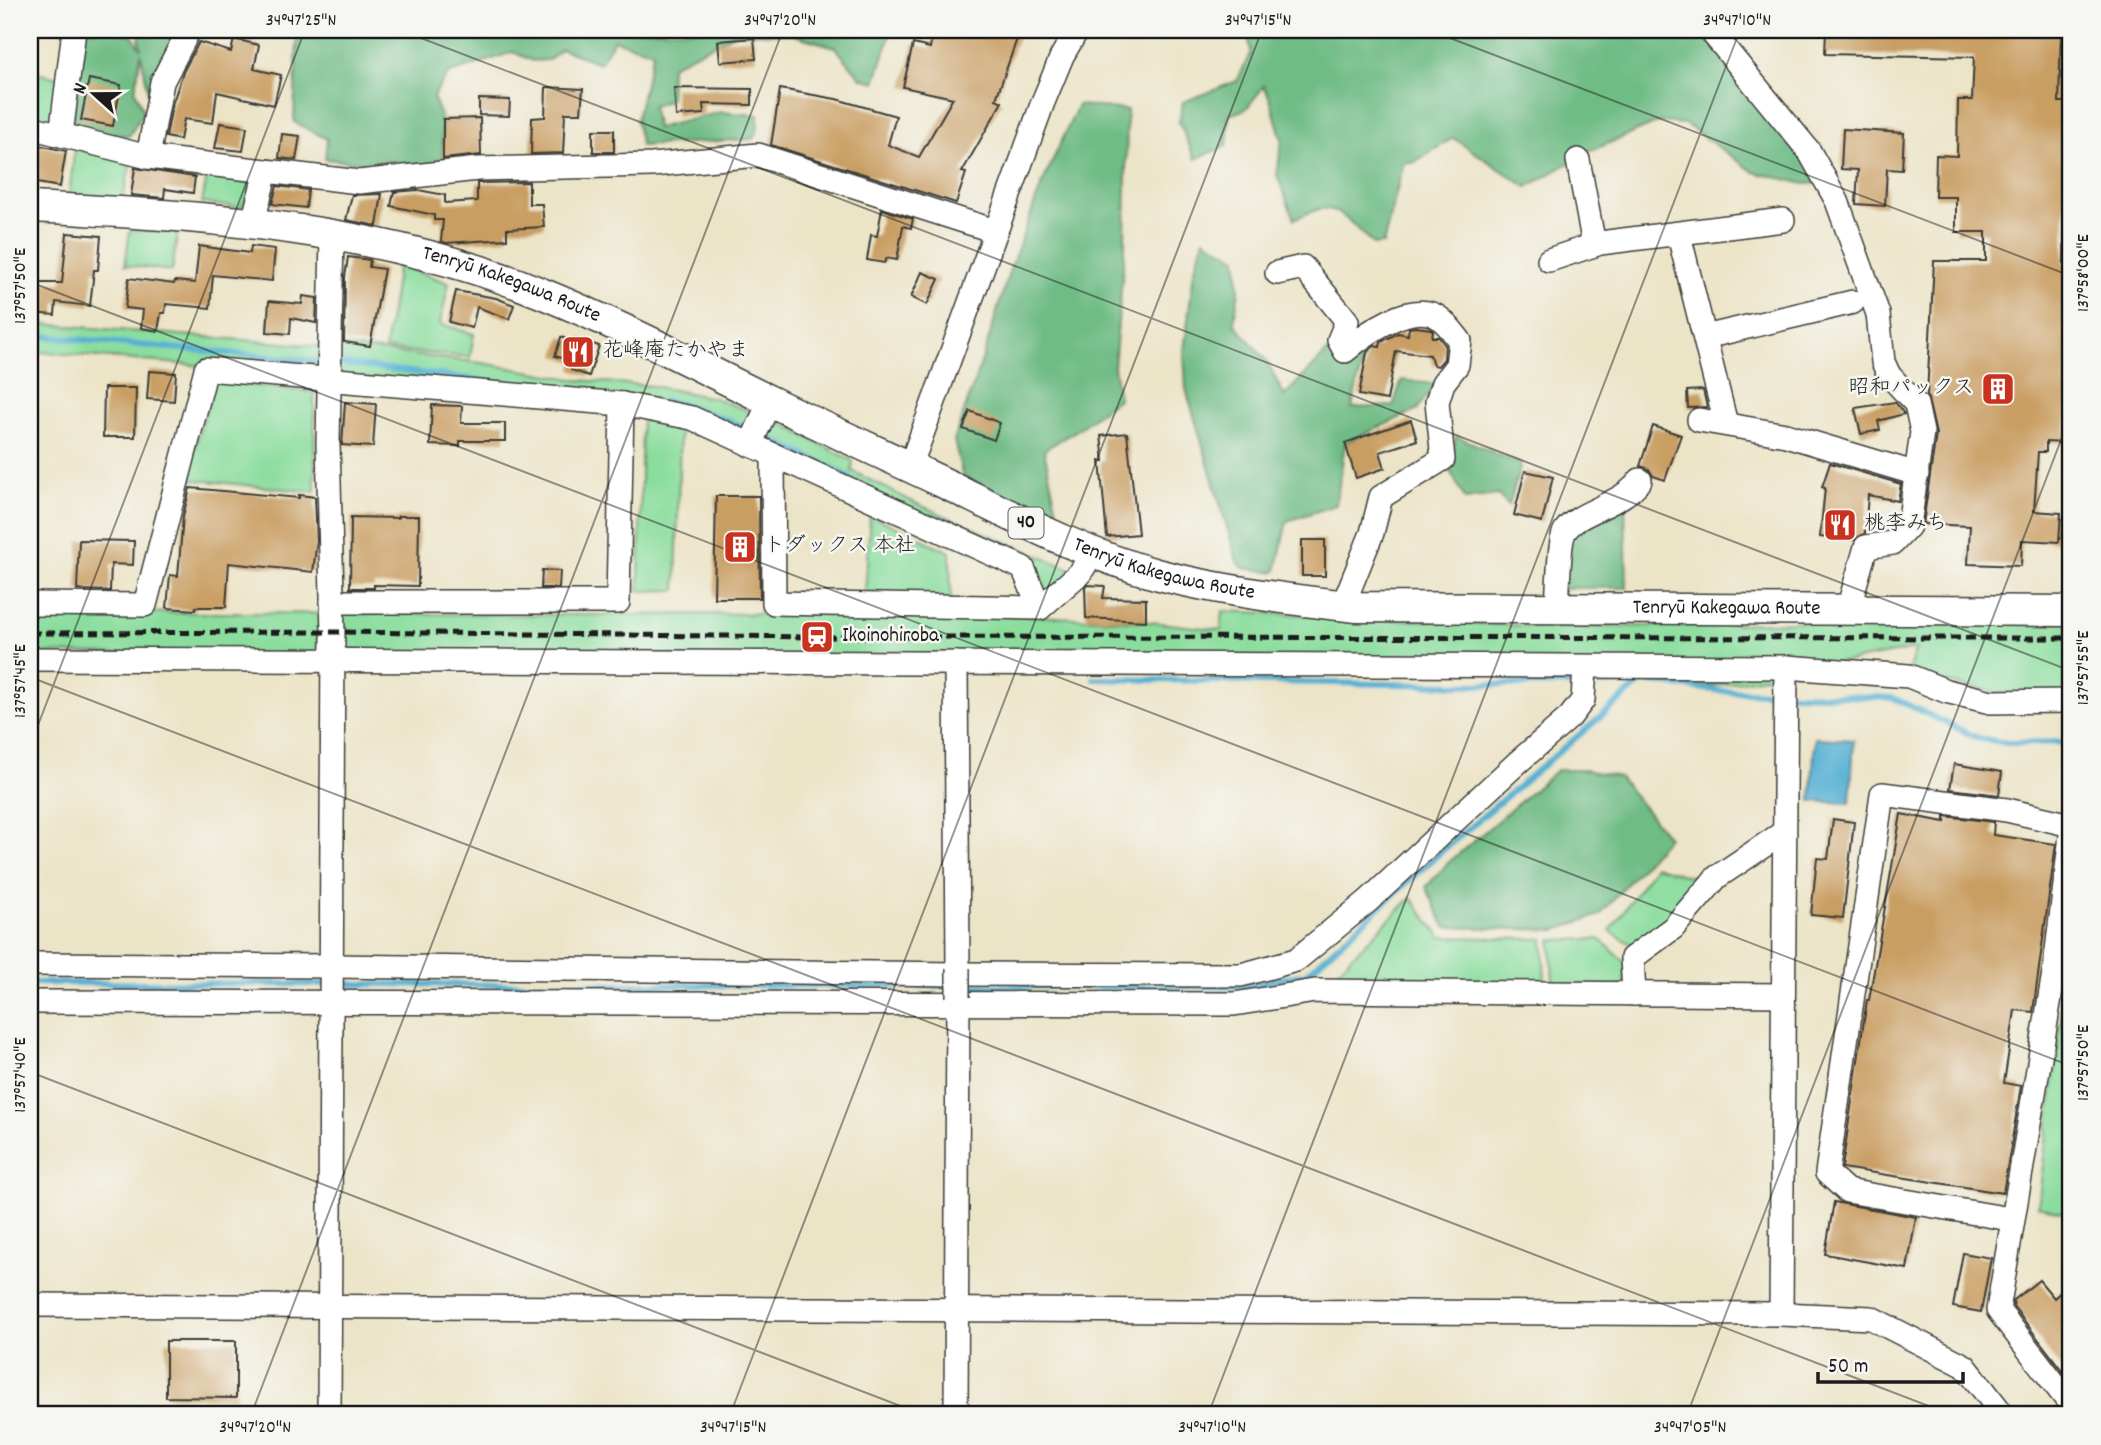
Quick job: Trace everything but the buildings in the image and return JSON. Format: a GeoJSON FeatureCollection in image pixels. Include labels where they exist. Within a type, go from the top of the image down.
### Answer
{"type":"FeatureCollection","features":[{"type":"Feature","properties":{"kind":"main road","name":"Tenryū Kakegawa Route"},"geometry":{"type":"LineString","coordinates":[[30,207],[253,222],[389,244],[457,262],[540,292],[642,337],[766,408],[910,467],[1093,553],[1156,574],[1294,600],[1343,605],[2071,611]]}},
{"type":"Feature","properties":{"kind":"street"},"geometry":{"type":"LineString","coordinates":[[61,135],[74,30]]}},
{"type":"Feature","properties":{"kind":"street"},"geometry":{"type":"LineString","coordinates":[[148,157],[162,82],[189,30]]}},
{"type":"Feature","properties":{"kind":"street"},"geometry":{"type":"LineString","coordinates":[[910,467],[1048,91],[1062,56],[1077,30]]}},
{"type":"Feature","properties":{"kind":"street"},"geometry":{"type":"LineString","coordinates":[[1710,30],[1809,151],[1837,201],[1878,314],[1883,362],[1889,375],[1916,404],[1922,432],[1909,526],[1893,543],[1866,547],[1848,609]]}},
{"type":"Feature","properties":{"kind":"street"},"geometry":{"type":"LineString","coordinates":[[30,127],[148,157],[359,182],[478,169],[652,165],[758,155],[995,231]]}},
{"type":"Feature","properties":{"kind":"street"},"geometry":{"type":"LineString","coordinates":[[1578,160],[1594,245]]}},
{"type":"Feature","properties":{"kind":"street"},"geometry":{"type":"LineString","coordinates":[[253,222],[265,171]]}},
{"type":"Feature","properties":{"kind":"street"},"geometry":{"type":"LineString","coordinates":[[1549,260],[1594,245],[1783,220]]}},
{"type":"Feature","properties":{"kind":"street"},"geometry":{"type":"LineString","coordinates":[[329,1415],[333,660],[328,443],[332,234]]}},
{"type":"Feature","properties":{"kind":"street"},"geometry":{"type":"LineString","coordinates":[[1679,235],[1726,424]]}},
{"type":"Feature","properties":{"kind":"street"},"geometry":{"type":"LineString","coordinates":[[1278,273],[1303,267],[1347,321],[1339,340],[1345,351],[1369,331],[1390,320],[1423,314],[1438,317],[1451,328],[1460,341],[1457,365],[1443,383],[1437,402],[1443,459],[1381,497],[1372,533],[1343,605]]}},
{"type":"Feature","properties":{"kind":"street"},"geometry":{"type":"LineString","coordinates":[[1705,337],[1853,302]]}},
{"type":"Feature","properties":{"kind":"street"},"geometry":{"type":"LineString","coordinates":[[30,604],[145,605],[206,369],[329,376],[622,404],[692,418],[1023,568],[1040,608]]}},
{"type":"Feature","properties":{"kind":"street"},"geometry":{"type":"LineString","coordinates":[[332,602],[618,602],[622,404]]}},
{"type":"Feature","properties":{"kind":"street"},"geometry":{"type":"LineString","coordinates":[[751,443],[766,408]]}},
{"type":"Feature","properties":{"kind":"street"},"geometry":{"type":"LineString","coordinates":[[1699,420],[1786,435],[1917,474]]}},
{"type":"Feature","properties":{"kind":"street"},"geometry":{"type":"LineString","coordinates":[[772,455],[774,603],[1040,608],[1080,573],[1093,553]]}},
{"type":"Feature","properties":{"kind":"street"},"geometry":{"type":"LineString","coordinates":[[1550,607],[1563,533],[1572,524],[1633,491],[1640,480]]}},
{"type":"Feature","properties":{"kind":"street"},"geometry":{"type":"LineString","coordinates":[[1550,607],[1554,526]]}},
{"type":"Feature","properties":{"kind":"street"},"geometry":{"type":"LineString","coordinates":[[30,659],[1422,666],[1584,680],[1786,675],[1909,676],[1946,691],[1991,702],[2071,701]]}},
{"type":"Feature","properties":{"kind":"street"},"geometry":{"type":"LineString","coordinates":[[956,663],[956,1415]]}},
{"type":"Feature","properties":{"kind":"street"},"geometry":{"type":"LineString","coordinates":[[1781,1314],[1786,675]]}},
{"type":"Feature","properties":{"kind":"street"},"geometry":{"type":"LineString","coordinates":[[30,1002],[332,1000],[958,986],[1241,975],[1296,960],[1368,901],[1570,717],[1583,700],[1584,680]]}},
{"type":"Feature","properties":{"kind":"street"},"geometry":{"type":"LineString","coordinates":[[2010,1219],[1847,1191],[1827,1173],[1882,793],[2007,810],[2071,825]]}},
{"type":"Feature","properties":{"kind":"street"},"geometry":{"type":"LineString","coordinates":[[1634,994],[1632,958],[1673,928],[1717,877],[1784,832]]}},
{"type":"Feature","properties":{"kind":"street"},"geometry":{"type":"LineString","coordinates":[[2071,836],[2054,967],[1998,1310],[2071,1405]]}},
{"type":"Feature","properties":{"kind":"street"},"geometry":{"type":"LineString","coordinates":[[30,964],[332,966],[958,986],[1234,1004],[1315,991],[1782,995]]}},
{"type":"Feature","properties":{"kind":"street"},"geometry":{"type":"LineString","coordinates":[[30,1306],[1781,1314],[1871,1318],[1965,1366],[2003,1415]]}},
{"type":"Feature","properties":{"kind":"green space"},"geometry":{"type":"Polygon","coordinates":[[[85,30],[106,30],[132,35],[141,49],[139,38],[142,30],[206,30],[183,42],[152,113],[141,53],[135,91],[144,112],[129,136],[72,129],[85,30]]]}},
{"type":"Feature","properties":{"kind":"green space"},"geometry":{"type":"Polygon","coordinates":[[[306,30],[892,30],[875,82],[861,78],[835,47],[790,34],[736,33],[671,66],[670,100],[652,106],[657,128],[721,112],[758,115],[758,129],[753,139],[641,146],[636,120],[653,52],[614,40],[600,63],[561,49],[549,60],[533,61],[513,52],[448,74],[433,97],[441,116],[443,168],[390,161],[366,163],[325,159],[327,139],[294,122],[297,41],[306,30]]]}},
{"type":"Feature","properties":{"kind":"green space"},"geometry":{"type":"Polygon","coordinates":[[[1247,30],[1710,30],[1822,183],[1805,184],[1754,172],[1685,124],[1659,122],[1590,151],[1527,187],[1453,138],[1413,163],[1404,162],[1383,244],[1374,245],[1335,211],[1320,209],[1294,219],[1277,175],[1282,140],[1264,86],[1246,109],[1229,115],[1227,146],[1195,159],[1179,122],[1183,102],[1237,81],[1251,53],[1247,30]]]}},
{"type":"Feature","properties":{"kind":"green space"},"geometry":{"type":"Polygon","coordinates":[[[30,72],[60,78],[52,123],[30,118],[30,72]]]}},
{"type":"Feature","properties":{"kind":"green space"},"geometry":{"type":"Polygon","coordinates":[[[1078,105],[1127,110],[1125,245],[1114,367],[1119,398],[1077,430],[1044,450],[1059,520],[963,477],[954,440],[1009,272],[1042,184],[1078,105]]]}},
{"type":"Feature","properties":{"kind":"green space"},"geometry":{"type":"Polygon","coordinates":[[[75,147],[131,162],[123,199],[69,195],[75,147]]]}},
{"type":"Feature","properties":{"kind":"green space"},"geometry":{"type":"Polygon","coordinates":[[[207,176],[253,184],[241,208],[202,203],[207,176]]]}},
{"type":"Feature","properties":{"kind":"green space"},"geometry":{"type":"Polygon","coordinates":[[[130,230],[178,232],[172,271],[125,265],[130,230]]]}},
{"type":"Feature","properties":{"kind":"green space"},"geometry":{"type":"Polygon","coordinates":[[[1204,239],[1237,258],[1239,289],[1234,323],[1267,361],[1284,396],[1339,340],[1369,331],[1352,408],[1393,406],[1402,380],[1435,384],[1417,410],[1345,443],[1336,505],[1287,521],[1276,572],[1243,568],[1237,561],[1186,389],[1184,351],[1194,271],[1204,239]]]}},
{"type":"Feature","properties":{"kind":"green space"},"geometry":{"type":"Polygon","coordinates":[[[398,265],[449,283],[440,324],[474,334],[470,357],[385,349],[398,265]]]}},
{"type":"Feature","properties":{"kind":"green space"},"geometry":{"type":"Polygon","coordinates":[[[30,323],[320,346],[319,376],[30,351],[30,323]]]}},
{"type":"Feature","properties":{"kind":"green space"},"geometry":{"type":"Polygon","coordinates":[[[338,346],[482,363],[578,380],[653,386],[714,398],[781,423],[853,461],[852,471],[915,503],[1080,573],[1038,608],[1023,568],[705,422],[335,375],[338,346]]]}},
{"type":"Feature","properties":{"kind":"green space"},"geometry":{"type":"Polygon","coordinates":[[[215,381],[314,392],[315,492],[185,479],[215,381]]]}},
{"type":"Feature","properties":{"kind":"green space"},"geometry":{"type":"Polygon","coordinates":[[[642,415],[665,419],[680,428],[676,590],[639,591],[642,415]]]}},
{"type":"Feature","properties":{"kind":"green space"},"geometry":{"type":"Polygon","coordinates":[[[1456,436],[1521,464],[1509,506],[1498,495],[1465,499],[1449,469],[1456,436]]]}},
{"type":"Feature","properties":{"kind":"green space"},"geometry":{"type":"Polygon","coordinates":[[[1625,501],[1627,588],[1553,588],[1564,539],[1625,501]]]}},
{"type":"Feature","properties":{"kind":"green space"},"geometry":{"type":"Polygon","coordinates":[[[870,515],[950,552],[951,602],[865,593],[870,515]]]}},
{"type":"Feature","properties":{"kind":"green space"},"geometry":{"type":"Polygon","coordinates":[[[1223,611],[1569,628],[1832,621],[2071,622],[2071,708],[1907,674],[1916,649],[1714,686],[1585,667],[30,653],[30,612],[603,615],[958,612],[1151,622],[1221,630],[1223,611]]]}},
{"type":"Feature","properties":{"kind":"green space"},"geometry":{"type":"Polygon","coordinates":[[[1557,770],[1585,770],[1619,777],[1668,837],[1600,915],[1556,930],[1445,927],[1426,887],[1448,863],[1557,770]]]}},
{"type":"Feature","properties":{"kind":"green space"},"geometry":{"type":"Polygon","coordinates":[[[1655,866],[1687,876],[1713,875],[1642,951],[1610,931],[1655,866]]]}},
{"type":"Feature","properties":{"kind":"green space"},"geometry":{"type":"Polygon","coordinates":[[[1411,898],[1441,937],[1543,939],[1545,982],[1323,985],[1411,898]]]}},
{"type":"Feature","properties":{"kind":"green space"},"geometry":{"type":"Polygon","coordinates":[[[2071,938],[2071,1214],[2038,1206],[2071,938]]]}},
{"type":"Feature","properties":{"kind":"green space"},"geometry":{"type":"Polygon","coordinates":[[[1600,939],[1626,963],[1624,986],[1553,985],[1551,940],[1600,939]]]}},
{"type":"Feature","properties":{"kind":"water"},"geometry":{"type":"Polygon","coordinates":[[[1815,738],[1854,740],[1850,803],[1811,801],[1815,738]]]}},
{"type":"Feature","properties":{"kind":"waterway"},"geometry":{"type":"LineString","coordinates":[[30,335],[324,362]]}},
{"type":"Feature","properties":{"kind":"waterway"},"geometry":{"type":"LineString","coordinates":[[335,363],[512,384]]}},
{"type":"Feature","properties":{"kind":"waterway"},"geometry":{"type":"LineString","coordinates":[[665,401],[682,404],[751,429]]}},
{"type":"Feature","properties":{"kind":"waterway"},"geometry":{"type":"LineString","coordinates":[[761,434],[849,477]]}},
{"type":"Feature","properties":{"kind":"waterway"},"geometry":{"type":"LineString","coordinates":[[1094,679],[1450,685],[1579,684]]}},
{"type":"Feature","properties":{"kind":"waterway"},"geometry":{"type":"LineString","coordinates":[[1590,684],[1643,681],[1721,691],[1893,698],[1978,738],[2007,743],[2071,742]]}},
{"type":"Feature","properties":{"kind":"waterway"},"geometry":{"type":"LineString","coordinates":[[30,983],[1237,987],[1306,974],[1443,850],[1643,681]]}},
{"type":"Feature","properties":{"kind":"railway"},"geometry":{"type":"LineString","coordinates":[[30,633],[2071,638]]}},
{"type":"Feature","properties":{"kind":"place","name":"花峰庵たかやま"},"geometry":{"type":"Point","coordinates":[578,352]}},
{"type":"Feature","properties":{"kind":"place","name":"昭和パックス"},"geometry":{"type":"Point","coordinates":[1998,389]}},
{"type":"Feature","properties":{"kind":"place","name":"桃李みち"},"geometry":{"type":"Point","coordinates":[1840,525]}},
{"type":"Feature","properties":{"kind":"place","name":"トダックス 本社"},"geometry":{"type":"Point","coordinates":[740,547]}},
{"type":"Feature","properties":{"kind":"place","name":"Ikoinohiroba"},"geometry":{"type":"Point","coordinates":[817,637]}}]}
